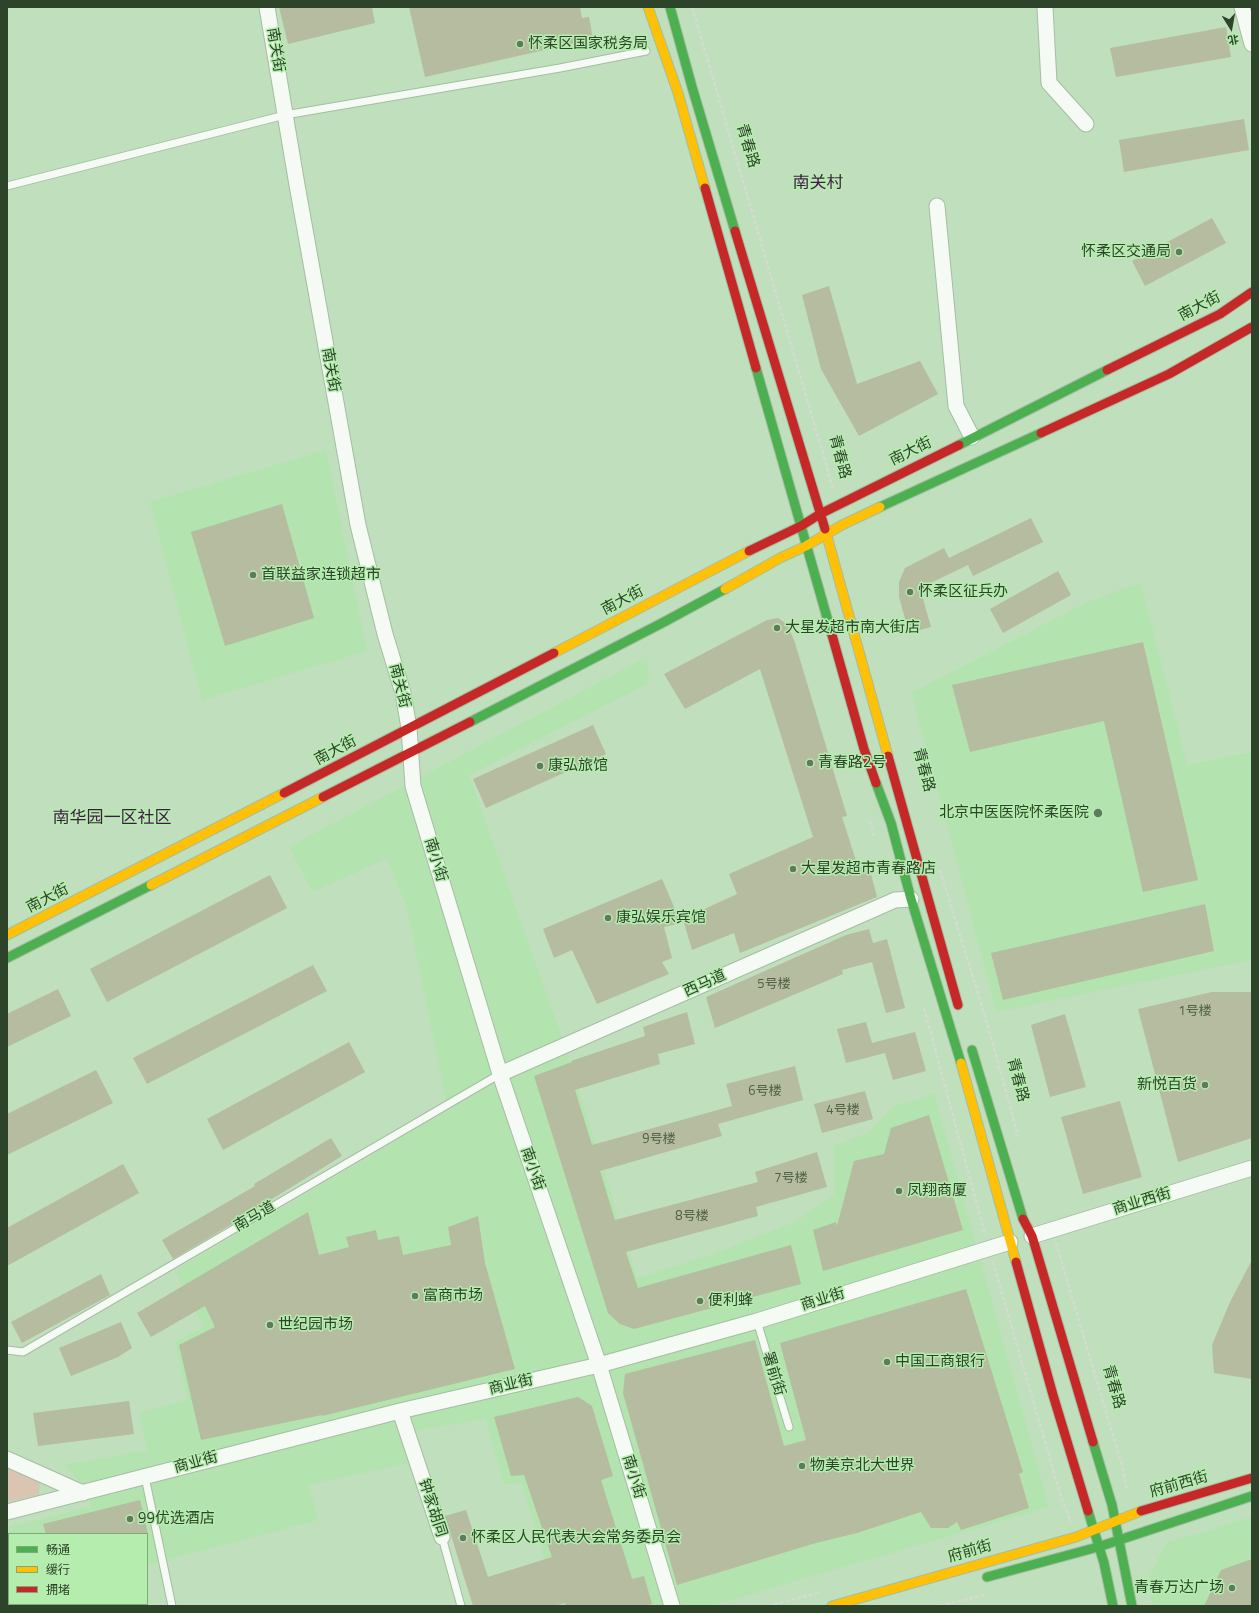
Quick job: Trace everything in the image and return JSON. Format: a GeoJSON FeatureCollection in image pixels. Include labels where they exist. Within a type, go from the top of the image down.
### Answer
{"type":"FeatureCollection","features":[{"type":"Feature","properties":{"kind":"main road"},"geometry":{"type":"LineString","coordinates":[[648,7],[678,93],[864,749],[890,822],[911,899],[962,1066],[1055,1403],[1106,1574],[1113,1606]]}},
{"type":"Feature","properties":{"kind":"main road","name":"青春路"},"geometry":{"type":"LineString","coordinates":[[670,7],[692,87],[826,534],[961,1015]]}},
{"type":"Feature","properties":{"kind":"main road","name":"南大街"},"geometry":{"type":"LineString","coordinates":[[7,935],[720,566],[801,526],[837,505],[1220,314],[1252,292]]}},
{"type":"Feature","properties":{"kind":"main road"},"geometry":{"type":"LineString","coordinates":[[7,958],[664,622],[780,558],[806,546],[842,525],[1169,374],[1252,327]]}},
{"type":"Feature","properties":{"kind":"main road"},"geometry":{"type":"LineString","coordinates":[[970,1045],[1022,1217],[1032,1236],[1112,1505],[1132,1606]]}},
{"type":"Feature","properties":{"kind":"main road","name":"府前西街"},"geometry":{"type":"LineString","coordinates":[[1115,1521],[1148,1508],[1252,1478]]}},
{"type":"Feature","properties":{"kind":"main road"},"geometry":{"type":"LineString","coordinates":[[1119,1540],[1252,1496]]}},
{"type":"Feature","properties":{"kind":"main road","name":"府前街"},"geometry":{"type":"LineString","coordinates":[[832,1606],[1069,1539],[1115,1521]]}},
{"type":"Feature","properties":{"kind":"main road","name":"府前街"},"geometry":{"type":"LineString","coordinates":[[975,1581],[1119,1540]]}},
{"type":"Feature","properties":{"kind":"street","name":"南关街"},"geometry":{"type":"LineString","coordinates":[[268,7],[358,525],[385,634],[403,693],[409,728]]}},
{"type":"Feature","properties":{"kind":"street"},"geometry":{"type":"LineString","coordinates":[[1045,7],[1049,83],[1086,124]]}},
{"type":"Feature","properties":{"kind":"street"},"geometry":{"type":"LineString","coordinates":[[1242,7],[1252,44]]}},
{"type":"Feature","properties":{"kind":"street"},"geometry":{"type":"LineString","coordinates":[[937,206],[956,406],[972,437]]}},
{"type":"Feature","properties":{"kind":"street","name":"南小街"},"geometry":{"type":"LineString","coordinates":[[409,728],[413,786],[500,1074],[599,1365],[672,1606]]}},
{"type":"Feature","properties":{"kind":"street","name":"西马道"},"geometry":{"type":"LineString","coordinates":[[500,1074],[895,900],[911,899]]}},
{"type":"Feature","properties":{"kind":"street","name":"商业西街"},"geometry":{"type":"LineString","coordinates":[[1032,1236],[1252,1168]]}},
{"type":"Feature","properties":{"kind":"street","name":"商业街"},"geometry":{"type":"LineString","coordinates":[[7,1512],[400,1411],[599,1365],[757,1321],[1010,1242]]}},
{"type":"Feature","properties":{"kind":"street","name":"钟家胡同"},"geometry":{"type":"LineString","coordinates":[[400,1411],[442,1537]]}},
{"type":"Feature","properties":{"kind":"street"},"geometry":{"type":"LineString","coordinates":[[7,1459],[83,1493]]}},
{"type":"Feature","properties":{"kind":"lane"},"geometry":{"type":"LineString","coordinates":[[7,186],[286,115],[553,70],[646,51]]}},
{"type":"Feature","properties":{"kind":"lane","name":"南马道"},"geometry":{"type":"LineString","coordinates":[[7,1350],[23,1352],[500,1074]]}},
{"type":"Feature","properties":{"kind":"lane","name":"署前街"},"geometry":{"type":"LineString","coordinates":[[757,1321],[789,1427]]}},
{"type":"Feature","properties":{"kind":"lane"},"geometry":{"type":"LineString","coordinates":[[145,1477],[172,1606]]}},
{"type":"Feature","properties":{"kind":"lane","name":"钟家胡同"},"geometry":{"type":"LineString","coordinates":[[442,1537],[462,1606]]}},
{"type":"Feature","properties":{"kind":"path","name":"青春路"},"geometry":{"type":"LineString","coordinates":[[692,7],[831,476],[837,505]]}},
{"type":"Feature","properties":{"kind":"path","name":"青春路"},"geometry":{"type":"LineString","coordinates":[[939,867],[989,1030],[1018,1137]]}},
{"type":"Feature","properties":{"kind":"path","name":"青春路"},"geometry":{"type":"LineString","coordinates":[[1052,1229],[1123,1469],[1128,1491]]}},
{"type":"Feature","properties":{"kind":"shaded area"},"geometry":{"type":"Polygon","coordinates":[[[326,450],[367,651],[202,700],[150,502],[326,450]]]}},
{"type":"Feature","properties":{"kind":"shaded area","name":"北京中医医院怀柔医院"},"geometry":{"type":"Polygon","coordinates":[[[1141,583],[1187,765],[1252,752],[1252,960],[996,1012],[911,693],[1090,601],[1141,583]]]}},
{"type":"Feature","properties":{"kind":"shaded area"},"geometry":{"type":"Polygon","coordinates":[[[647,657],[649,683],[469,775],[567,1052],[637,1278],[711,1255],[797,1221],[834,1195],[834,1146],[867,1133],[895,1106],[934,1094],[1049,1507],[710,1606],[559,1606],[522,1483],[504,1484],[486,1419],[413,1431],[422,1460],[309,1485],[318,1520],[148,1565],[148,1533],[8,1533],[7,1598],[7,1527],[92,1507],[83,1485],[64,1465],[148,1450],[139,1413],[188,1400],[175,1342],[204,1327],[175,1271],[448,1110],[407,908],[387,858],[313,892],[289,847],[647,657]]]}},
{"type":"Feature","properties":{"kind":"shaded area"},"geometry":{"type":"Polygon","coordinates":[[[7,1467],[40,1482],[39,1495],[7,1502],[7,1467]]]}},
{"type":"Feature","properties":{"kind":"shaded area","name":"青春万达广场"},"geometry":{"type":"Polygon","coordinates":[[[1252,1517],[1252,1606],[1153,1606],[1148,1580],[1166,1543],[1252,1517]]]}},
{"type":"Feature","properties":{"kind":"building"},"geometry":{"type":"Polygon","coordinates":[[[279,7],[372,7],[375,23],[288,44],[279,7]]]}},
{"type":"Feature","properties":{"kind":"building","name":"怀柔区国家税务局"},"geometry":{"type":"Polygon","coordinates":[[[409,7],[580,7],[582,18],[589,17],[593,39],[425,77],[409,7]]]}},
{"type":"Feature","properties":{"kind":"building"},"geometry":{"type":"Polygon","coordinates":[[[1226,27],[1231,57],[1116,77],[1110,48],[1226,27]]]}},
{"type":"Feature","properties":{"kind":"building"},"geometry":{"type":"Polygon","coordinates":[[[1244,119],[1249,150],[1124,172],[1119,140],[1244,119]]]}},
{"type":"Feature","properties":{"kind":"building","name":"怀柔区交通局"},"geometry":{"type":"Polygon","coordinates":[[[1212,218],[1226,243],[1145,286],[1132,261],[1212,218]]]}},
{"type":"Feature","properties":{"kind":"building"},"geometry":{"type":"Polygon","coordinates":[[[829,286],[857,384],[920,361],[938,394],[859,436],[821,369],[802,295],[829,286]]]}},
{"type":"Feature","properties":{"kind":"building","name":"首联益家连锁超市"},"geometry":{"type":"Polygon","coordinates":[[[282,504],[314,618],[225,646],[191,532],[282,504]]]}},
{"type":"Feature","properties":{"kind":"building"},"geometry":{"type":"Polygon","coordinates":[[[1031,518],[1043,542],[973,576],[968,565],[920,588],[931,627],[909,633],[899,597],[899,582],[905,568],[944,548],[949,558],[1031,518]]]}},
{"type":"Feature","properties":{"kind":"building"},"geometry":{"type":"Polygon","coordinates":[[[1058,571],[1071,595],[1003,633],[990,609],[1058,571]]]}},
{"type":"Feature","properties":{"kind":"building"},"geometry":{"type":"Polygon","coordinates":[[[778,618],[788,625],[795,643],[847,816],[842,817],[858,867],[868,863],[877,897],[740,953],[734,933],[692,950],[683,919],[737,894],[729,874],[813,837],[760,669],[685,709],[664,674],[767,620],[778,618]]]}},
{"type":"Feature","properties":{"kind":"building"},"geometry":{"type":"Polygon","coordinates":[[[1143,642],[1198,880],[1143,892],[1104,721],[970,752],[952,685],[1143,642]]]}},
{"type":"Feature","properties":{"kind":"building","name":"康弘旅馆"},"geometry":{"type":"Polygon","coordinates":[[[593,725],[606,754],[486,808],[473,779],[593,725]]]}},
{"type":"Feature","properties":{"kind":"building"},"geometry":{"type":"Polygon","coordinates":[[[270,875],[287,908],[107,1002],[90,969],[270,875]]]}},
{"type":"Feature","properties":{"kind":"building"},"geometry":{"type":"Polygon","coordinates":[[[662,879],[681,923],[664,927],[672,958],[662,962],[669,974],[597,1004],[572,950],[554,958],[543,929],[662,879]]]}},
{"type":"Feature","properties":{"kind":"building"},"geometry":{"type":"Polygon","coordinates":[[[1205,904],[1214,951],[1003,1000],[991,953],[1205,904]]]}},
{"type":"Feature","properties":{"kind":"building"},"geometry":{"type":"Polygon","coordinates":[[[869,929],[873,943],[887,939],[905,1008],[886,1013],[872,962],[842,970],[843,974],[715,1028],[706,997],[846,935],[869,929]]]}},
{"type":"Feature","properties":{"kind":"building"},"geometry":{"type":"Polygon","coordinates":[[[313,965],[327,991],[147,1084],[133,1058],[313,965]]]}},
{"type":"Feature","properties":{"kind":"building"},"geometry":{"type":"Polygon","coordinates":[[[58,989],[71,1016],[7,1047],[7,1014],[58,989]]]}},
{"type":"Feature","properties":{"kind":"building","name":"新悦百货"},"geometry":{"type":"Polygon","coordinates":[[[1212,992],[1252,992],[1252,1138],[1178,1162],[1138,1009],[1212,992]]]}},
{"type":"Feature","properties":{"kind":"building"},"geometry":{"type":"Polygon","coordinates":[[[687,1012],[695,1044],[658,1054],[660,1064],[575,1090],[592,1145],[732,1106],[726,1084],[795,1066],[803,1100],[718,1124],[722,1136],[600,1171],[615,1220],[758,1182],[755,1172],[817,1152],[827,1187],[756,1207],[758,1216],[626,1252],[638,1288],[791,1245],[801,1284],[634,1329],[620,1324],[608,1313],[534,1076],[572,1062],[571,1061],[645,1036],[643,1027],[687,1012]]]}},
{"type":"Feature","properties":{"kind":"building"},"geometry":{"type":"Polygon","coordinates":[[[1065,1014],[1086,1087],[1050,1097],[1031,1025],[1065,1014]]]}},
{"type":"Feature","properties":{"kind":"building"},"geometry":{"type":"Polygon","coordinates":[[[866,1022],[872,1043],[915,1032],[926,1071],[893,1080],[885,1053],[846,1063],[837,1029],[866,1022]]]}},
{"type":"Feature","properties":{"kind":"building"},"geometry":{"type":"Polygon","coordinates":[[[349,1042],[365,1072],[223,1150],[207,1119],[349,1042]]]}},
{"type":"Feature","properties":{"kind":"building"},"geometry":{"type":"Polygon","coordinates":[[[96,1070],[113,1103],[7,1155],[7,1114],[96,1070]]]}},
{"type":"Feature","properties":{"kind":"building"},"geometry":{"type":"Polygon","coordinates":[[[865,1091],[873,1119],[822,1133],[814,1104],[865,1091]]]}},
{"type":"Feature","properties":{"kind":"building"},"geometry":{"type":"Polygon","coordinates":[[[1120,1101],[1142,1177],[1083,1194],[1061,1117],[1120,1101]]]}},
{"type":"Feature","properties":{"kind":"building","name":"凤翔商厦"},"geometry":{"type":"Polygon","coordinates":[[[929,1115],[963,1230],[823,1271],[813,1230],[836,1222],[837,1226],[854,1161],[884,1154],[891,1128],[929,1115]]]}},
{"type":"Feature","properties":{"kind":"building"},"geometry":{"type":"Polygon","coordinates":[[[331,1138],[342,1156],[173,1259],[162,1240],[255,1186],[254,1184],[331,1138]]]}},
{"type":"Feature","properties":{"kind":"building"},"geometry":{"type":"Polygon","coordinates":[[[123,1164],[139,1193],[7,1266],[7,1228],[123,1164]]]}},
{"type":"Feature","properties":{"kind":"building"},"geometry":{"type":"Polygon","coordinates":[[[308,1212],[319,1255],[349,1247],[346,1237],[376,1230],[378,1240],[399,1236],[403,1255],[451,1245],[448,1227],[478,1216],[485,1263],[515,1369],[322,1416],[201,1440],[179,1345],[215,1327],[205,1306],[151,1337],[137,1313],[308,1212]]]}},
{"type":"Feature","properties":{"kind":"building"},"geometry":{"type":"Polygon","coordinates":[[[1252,1260],[1252,1379],[1214,1373],[1212,1345],[1230,1302],[1252,1260]]]}},
{"type":"Feature","properties":{"kind":"building"},"geometry":{"type":"Polygon","coordinates":[[[101,1274],[110,1295],[22,1343],[11,1322],[101,1274]]]}},
{"type":"Feature","properties":{"kind":"building","name":"物美京北大世界"},"geometry":{"type":"Polygon","coordinates":[[[966,1289],[1023,1472],[1019,1474],[1029,1508],[961,1530],[957,1522],[948,1528],[931,1528],[921,1512],[857,1533],[816,1543],[677,1585],[623,1393],[625,1374],[755,1340],[784,1446],[806,1440],[780,1343],[966,1289]]]}},
{"type":"Feature","properties":{"kind":"building"},"geometry":{"type":"Polygon","coordinates":[[[121,1322],[132,1348],[118,1357],[71,1376],[59,1348],[121,1322]]]}},
{"type":"Feature","properties":{"kind":"building"},"geometry":{"type":"Polygon","coordinates":[[[578,1397],[592,1406],[613,1476],[601,1480],[632,1579],[644,1576],[652,1604],[644,1606],[566,1606],[565,1603],[554,1606],[473,1606],[445,1516],[466,1510],[488,1577],[552,1557],[524,1475],[511,1476],[494,1417],[578,1397]]]}},
{"type":"Feature","properties":{"kind":"building"},"geometry":{"type":"Polygon","coordinates":[[[129,1401],[134,1434],[38,1446],[33,1413],[129,1401]]]}},
{"type":"Feature","properties":{"kind":"building"},"geometry":{"type":"Polygon","coordinates":[[[140,1500],[148,1533],[46,1533],[43,1524],[140,1500]]]}},
{"type":"Feature","properties":{"kind":"building","name":"青春万达广场"},"geometry":{"type":"Polygon","coordinates":[[[1252,1559],[1252,1606],[1204,1606],[1221,1570],[1252,1559]]]}},
{"type":"Feature","properties":{"kind":"traffic: fast"},"geometry":{"type":"LineString","coordinates":[[670,7],[735,231]]}},
{"type":"Feature","properties":{"kind":"traffic: fast"},"geometry":{"type":"LineString","coordinates":[[756,368],[832,635]]}},
{"type":"Feature","properties":{"kind":"traffic: fast"},"geometry":{"type":"LineString","coordinates":[[959,445],[1107,370]]}},
{"type":"Feature","properties":{"kind":"traffic: fast"},"geometry":{"type":"LineString","coordinates":[[880,507],[1041,433]]}},
{"type":"Feature","properties":{"kind":"traffic: fast"},"geometry":{"type":"LineString","coordinates":[[470,722],[725,589]]}},
{"type":"Feature","properties":{"kind":"traffic: fast"},"geometry":{"type":"LineString","coordinates":[[876,783],[891,823],[911,899],[961,1063]]}},
{"type":"Feature","properties":{"kind":"traffic: fast"},"geometry":{"type":"LineString","coordinates":[[7,958],[151,885]]}},
{"type":"Feature","properties":{"kind":"traffic: fast"},"geometry":{"type":"LineString","coordinates":[[972,1050],[1023,1219]]}},
{"type":"Feature","properties":{"kind":"traffic: fast"},"geometry":{"type":"LineString","coordinates":[[1093,1442],[1112,1505],[1132,1606]]}},
{"type":"Feature","properties":{"kind":"traffic: fast"},"geometry":{"type":"LineString","coordinates":[[987,1577],[1098,1547],[1252,1496]]}},
{"type":"Feature","properties":{"kind":"traffic: fast"},"geometry":{"type":"LineString","coordinates":[[1088,1511],[1104,1563],[1113,1606]]}},
{"type":"Feature","properties":{"kind":"traffic: slow"},"geometry":{"type":"LineString","coordinates":[[648,7],[678,93],[705,188]]}},
{"type":"Feature","properties":{"kind":"traffic: slow"},"geometry":{"type":"LineString","coordinates":[[725,589],[842,525],[880,507]]}},
{"type":"Feature","properties":{"kind":"traffic: slow"},"geometry":{"type":"LineString","coordinates":[[825,529],[888,756]]}},
{"type":"Feature","properties":{"kind":"traffic: slow"},"geometry":{"type":"LineString","coordinates":[[554,653],[749,551]]}},
{"type":"Feature","properties":{"kind":"traffic: slow"},"geometry":{"type":"LineString","coordinates":[[7,935],[284,793]]}},
{"type":"Feature","properties":{"kind":"traffic: slow"},"geometry":{"type":"LineString","coordinates":[[151,885],[323,797]]}},
{"type":"Feature","properties":{"kind":"traffic: slow"},"geometry":{"type":"LineString","coordinates":[[961,1063],[1016,1262]]}},
{"type":"Feature","properties":{"kind":"traffic: slow"},"geometry":{"type":"LineString","coordinates":[[832,1606],[1076,1537],[1141,1511]]}},
{"type":"Feature","properties":{"kind":"traffic: jam"},"geometry":{"type":"LineString","coordinates":[[705,188],[756,368]]}},
{"type":"Feature","properties":{"kind":"traffic: jam"},"geometry":{"type":"LineString","coordinates":[[735,231],[825,529]]}},
{"type":"Feature","properties":{"kind":"traffic: jam"},"geometry":{"type":"LineString","coordinates":[[1107,370],[1220,314],[1252,292]]}},
{"type":"Feature","properties":{"kind":"traffic: jam"},"geometry":{"type":"LineString","coordinates":[[1041,433],[1169,374],[1252,327]]}},
{"type":"Feature","properties":{"kind":"traffic: jam"},"geometry":{"type":"LineString","coordinates":[[749,551],[959,445]]}},
{"type":"Feature","properties":{"kind":"traffic: jam"},"geometry":{"type":"LineString","coordinates":[[832,635],[864,749],[876,783]]}},
{"type":"Feature","properties":{"kind":"traffic: jam"},"geometry":{"type":"LineString","coordinates":[[284,793],[554,653]]}},
{"type":"Feature","properties":{"kind":"traffic: jam"},"geometry":{"type":"LineString","coordinates":[[323,797],[470,722]]}},
{"type":"Feature","properties":{"kind":"traffic: jam"},"geometry":{"type":"LineString","coordinates":[[888,756],[958,1005]]}},
{"type":"Feature","properties":{"kind":"traffic: jam"},"geometry":{"type":"LineString","coordinates":[[1023,1219],[1032,1236],[1093,1442]]}},
{"type":"Feature","properties":{"kind":"traffic: jam"},"geometry":{"type":"LineString","coordinates":[[1016,1262],[1053,1395],[1088,1511]]}},
{"type":"Feature","properties":{"kind":"traffic: jam"},"geometry":{"type":"LineString","coordinates":[[1141,1511],[1252,1478]]}},
{"type":"Feature","properties":{"kind":"place","name":"怀柔区国家税务局"},"geometry":{"type":"Point","coordinates":[520,44]}},
{"type":"Feature","properties":{"kind":"place","name":"怀柔区交通局"},"geometry":{"type":"Point","coordinates":[1179,252]}},
{"type":"Feature","properties":{"kind":"place","name":"首联益家连锁超市"},"geometry":{"type":"Point","coordinates":[253,575]}},
{"type":"Feature","properties":{"kind":"place","name":"怀柔区征兵办"},"geometry":{"type":"Point","coordinates":[910,592]}},
{"type":"Feature","properties":{"kind":"place","name":"大星发超市南大街店"},"geometry":{"type":"Point","coordinates":[777,628]}},
{"type":"Feature","properties":{"kind":"place","name":"青春路2号"},"geometry":{"type":"Point","coordinates":[810,763]}},
{"type":"Feature","properties":{"kind":"place","name":"康弘旅馆"},"geometry":{"type":"Point","coordinates":[540,766]}},
{"type":"Feature","properties":{"kind":"place","name":"北京中医医院怀柔医院"},"geometry":{"type":"Point","coordinates":[1098,813]}},
{"type":"Feature","properties":{"kind":"place","name":"大星发超市青春路店"},"geometry":{"type":"Point","coordinates":[793,869]}},
{"type":"Feature","properties":{"kind":"place","name":"康弘娱乐宾馆"},"geometry":{"type":"Point","coordinates":[608,918]}},
{"type":"Feature","properties":{"kind":"place","name":"新悦百货"},"geometry":{"type":"Point","coordinates":[1205,1085]}},
{"type":"Feature","properties":{"kind":"place","name":"凤翔商厦"},"geometry":{"type":"Point","coordinates":[899,1191]}},
{"type":"Feature","properties":{"kind":"place","name":"富商市场"},"geometry":{"type":"Point","coordinates":[415,1296]}},
{"type":"Feature","properties":{"kind":"place","name":"便利蜂"},"geometry":{"type":"Point","coordinates":[700,1301]}},
{"type":"Feature","properties":{"kind":"place","name":"世纪园市场"},"geometry":{"type":"Point","coordinates":[270,1325]}},
{"type":"Feature","properties":{"kind":"place","name":"中国工商银行"},"geometry":{"type":"Point","coordinates":[887,1362]}},
{"type":"Feature","properties":{"kind":"place","name":"物美京北大世界"},"geometry":{"type":"Point","coordinates":[802,1466]}},
{"type":"Feature","properties":{"kind":"place","name":"99优选酒店"},"geometry":{"type":"Point","coordinates":[130,1519]}},
{"type":"Feature","properties":{"kind":"place","name":"怀柔区人民代表大会常务委员会"},"geometry":{"type":"Point","coordinates":[463,1538]}},
{"type":"Feature","properties":{"kind":"place","name":"青春万达广场"},"geometry":{"type":"Point","coordinates":[1232,1588]}},
{"type":"Feature","properties":{"kind":"district","name":"南关村"},"geometry":{"type":"Point","coordinates":[818,184]}},
{"type":"Feature","properties":{"kind":"district","name":"南华园一区社区"},"geometry":{"type":"Point","coordinates":[112,819]}}]}
